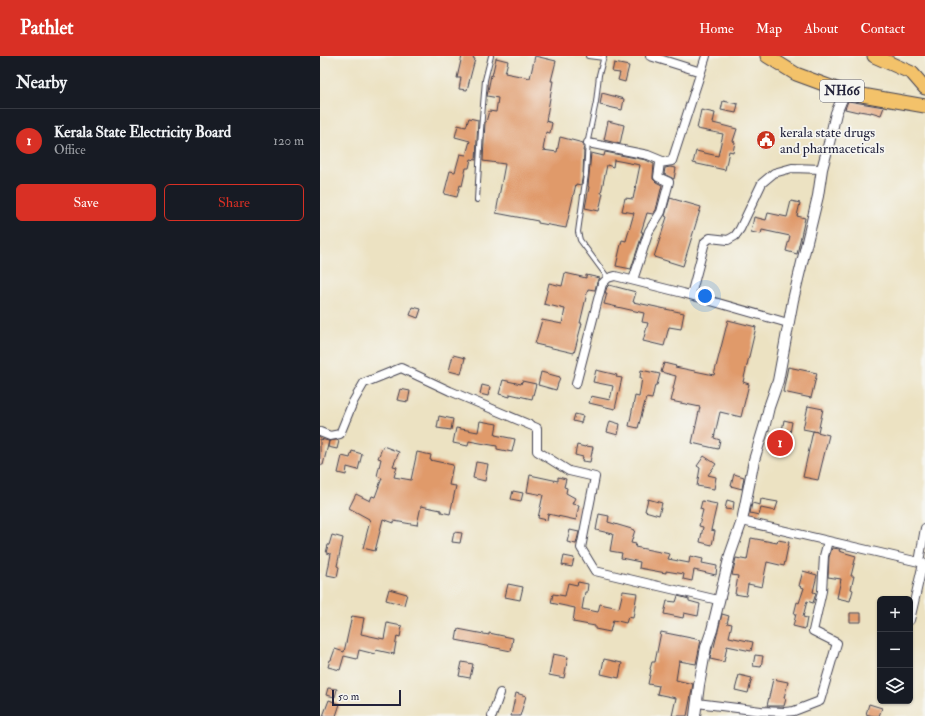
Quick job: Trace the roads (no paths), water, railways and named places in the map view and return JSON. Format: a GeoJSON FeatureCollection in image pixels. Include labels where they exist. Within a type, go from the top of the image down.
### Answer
{"type":"FeatureCollection","features":[{"type":"Feature","properties":{"kind":"highway","name":"NH66"},"geometry":{"type":"LineString","coordinates":[[767,56],[796,74],[845,92],[925,106]]}},
{"type":"Feature","properties":{"kind":"highway"},"geometry":{"type":"LineString","coordinates":[[874,56],[912,73],[925,88]]}},
{"type":"Feature","properties":{"kind":"street"},"geometry":{"type":"LineString","coordinates":[[650,56],[701,72]]}},
{"type":"Feature","properties":{"kind":"street"},"geometry":{"type":"LineString","coordinates":[[633,280],[649,232],[661,212],[669,182],[658,177],[660,163],[672,161],[706,56]]}},
{"type":"Feature","properties":{"kind":"street"},"geometry":{"type":"LineString","coordinates":[[696,716],[699,685],[706,648],[712,630],[718,600],[730,556],[742,521],[754,460],[778,381],[788,323],[818,196],[822,169],[836,113],[845,92]]}},
{"type":"Feature","properties":{"kind":"street"},"geometry":{"type":"LineString","coordinates":[[588,143],[648,155],[665,162]]}},
{"type":"Feature","properties":{"kind":"street"},"geometry":{"type":"LineString","coordinates":[[691,295],[705,242],[710,238],[728,240],[735,236],[740,229],[762,183],[774,173],[792,168],[822,169]]}},
{"type":"Feature","properties":{"kind":"street"},"geometry":{"type":"LineString","coordinates":[[576,384],[602,284],[608,278],[615,276],[633,280],[788,323]]}},
{"type":"Feature","properties":{"kind":"street"},"geometry":{"type":"LineString","coordinates":[[320,432],[330,436],[340,434],[353,402],[364,383],[401,368],[536,428],[537,451],[569,471],[595,477],[581,548],[595,571],[718,600]]}},
{"type":"Feature","properties":{"kind":"street"},"geometry":{"type":"LineString","coordinates":[[742,521],[922,563]]}},
{"type":"Feature","properties":{"kind":"street"},"geometry":{"type":"LineString","coordinates":[[913,606],[922,563],[925,528]]}},
{"type":"Feature","properties":{"kind":"street"},"geometry":{"type":"LineString","coordinates":[[697,703],[761,711],[785,712],[820,701],[837,643],[813,631],[822,591],[824,556],[828,541]]}},
{"type":"Feature","properties":{"kind":"street"},"geometry":{"type":"LineString","coordinates":[[492,716],[500,693]]}},
{"type":"Feature","properties":{"kind":"lane"},"geometry":{"type":"LineString","coordinates":[[477,200],[481,123],[485,80],[490,56]]}},
{"type":"Feature","properties":{"kind":"lane"},"geometry":{"type":"LineString","coordinates":[[588,56],[604,57],[599,75],[596,102],[588,143],[586,174],[578,232],[580,240],[608,278]]}},
{"type":"Feature","properties":{"kind":"place","name":"kerala state drugs and pharmaceticals"},"geometry":{"type":"Point","coordinates":[766,140]}},
{"type":"Feature","properties":{"kind":"place","name":"Kerala State Electricity Board"},"geometry":{"type":"Point","coordinates":[780,443]}}]}
